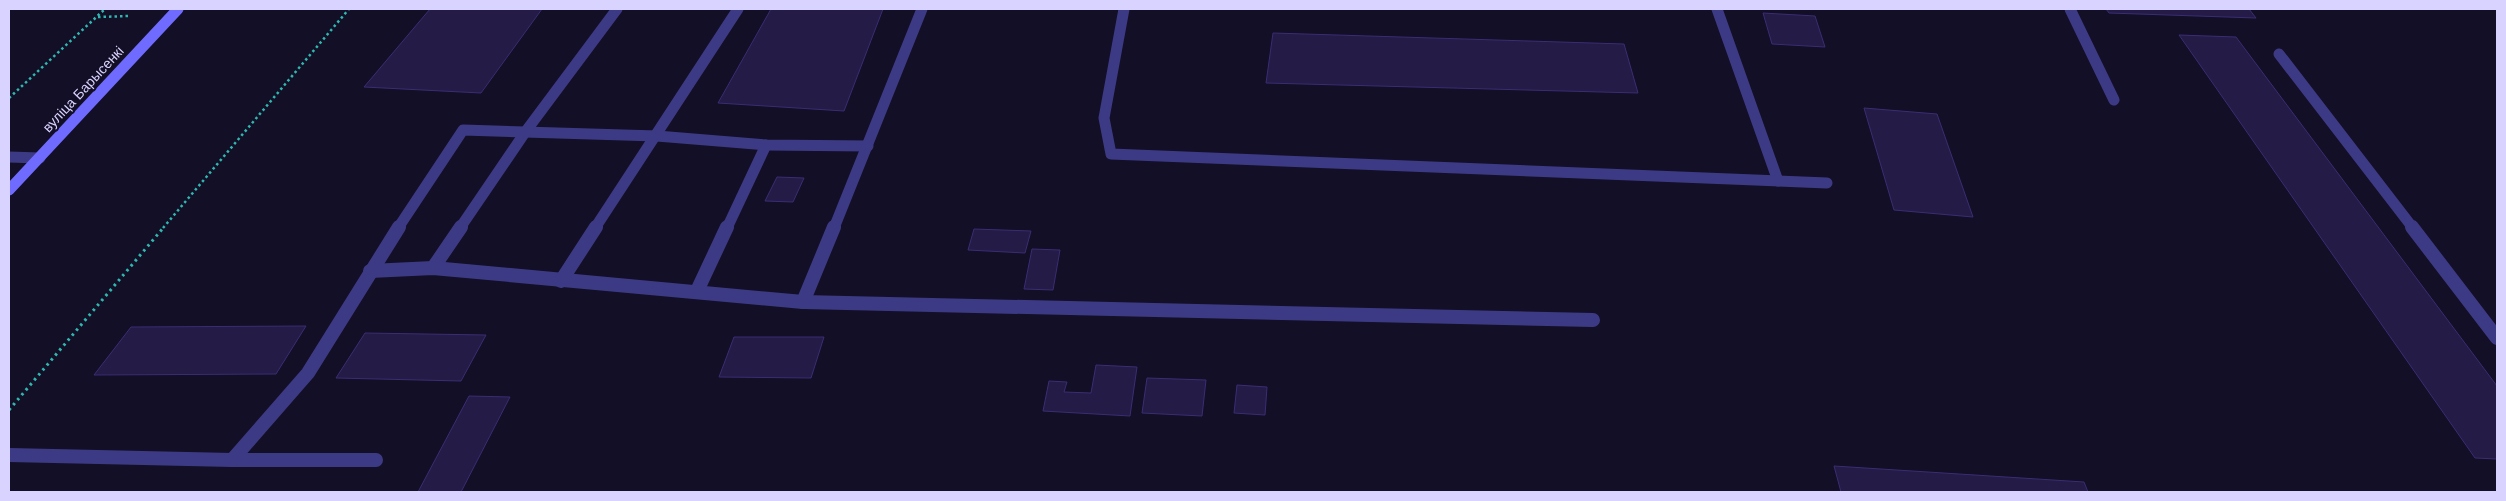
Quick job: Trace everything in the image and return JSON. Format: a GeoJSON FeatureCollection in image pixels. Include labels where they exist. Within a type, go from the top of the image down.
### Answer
{"type":"FeatureCollection","features":[{"type":"Feature","properties":{"kind":"main road","name":"вуліца Барысенкі"},"geometry":{"type":"LineString","coordinates":[[9,190],[178,9]]}},
{"type":"Feature","properties":{"kind":"lane"},"geometry":{"type":"LineString","coordinates":[[433,268],[526,131],[617,9]]}},
{"type":"Feature","properties":{"kind":"lane"},"geometry":{"type":"LineString","coordinates":[[561,281],[738,9]]}},
{"type":"Feature","properties":{"kind":"lane"},"geometry":{"type":"LineString","coordinates":[[803,302],[868,146],[922,9]]}},
{"type":"Feature","properties":{"kind":"lane"},"geometry":{"type":"LineString","coordinates":[[1124,9],[1104,118],[1112,154],[1827,183]]}},
{"type":"Feature","properties":{"kind":"lane"},"geometry":{"type":"LineString","coordinates":[[1718,9],[1778,181]]}},
{"type":"Feature","properties":{"kind":"lane"},"geometry":{"type":"LineString","coordinates":[[2070,9],[2114,100]]}},
{"type":"Feature","properties":{"kind":"lane"},"geometry":{"type":"LineString","coordinates":[[2279,54],[2497,338]]}},
{"type":"Feature","properties":{"kind":"lane"},"geometry":{"type":"LineString","coordinates":[[232,460],[308,373],[370,270],[463,130],[657,136],[766,145],[868,146]]}},
{"type":"Feature","properties":{"kind":"lane"},"geometry":{"type":"LineString","coordinates":[[696,292],[766,145]]}},
{"type":"Feature","properties":{"kind":"lane"},"geometry":{"type":"LineString","coordinates":[[9,156],[40,158]]}},
{"type":"Feature","properties":{"kind":"lane"},"geometry":{"type":"LineString","coordinates":[[370,270],[433,268],[803,302],[1593,320]]}},
{"type":"Feature","properties":{"kind":"lane"},"geometry":{"type":"LineString","coordinates":[[9,455],[232,460],[376,460]]}},
{"type":"Feature","properties":{"kind":"path"},"geometry":{"type":"LineString","coordinates":[[9,98],[105,9]]}},
{"type":"Feature","properties":{"kind":"path"},"geometry":{"type":"LineString","coordinates":[[9,410],[349,9]]}},
{"type":"Feature","properties":{"kind":"building"},"geometry":{"type":"Polygon","coordinates":[[[430,9],[542,9],[481,93],[364,87],[430,9]]]}},
{"type":"Feature","properties":{"kind":"building"},"geometry":{"type":"Polygon","coordinates":[[[771,9],[883,9],[844,111],[718,103],[771,9]]]}},
{"type":"Feature","properties":{"kind":"building"},"geometry":{"type":"Polygon","coordinates":[[[2106,9],[2249,9],[2256,18],[2109,13],[2106,9]]]}},
{"type":"Feature","properties":{"kind":"building"},"geometry":{"type":"Polygon","coordinates":[[[1763,13],[1815,16],[1825,47],[1772,44],[1763,13]]]}},
{"type":"Feature","properties":{"kind":"building"},"geometry":{"type":"Polygon","coordinates":[[[1273,33],[1624,44],[1638,93],[1266,83],[1273,33]]]}},
{"type":"Feature","properties":{"kind":"building"},"geometry":{"type":"Polygon","coordinates":[[[2179,35],[2236,37],[2497,386],[2497,459],[2475,458],[2179,35]]]}},
{"type":"Feature","properties":{"kind":"building"},"geometry":{"type":"Polygon","coordinates":[[[1864,108],[1937,114],[1973,217],[1894,210],[1864,108]]]}},
{"type":"Feature","properties":{"kind":"building"},"geometry":{"type":"Polygon","coordinates":[[[777,177],[804,178],[793,202],[765,201],[777,177]]]}},
{"type":"Feature","properties":{"kind":"building"},"geometry":{"type":"Polygon","coordinates":[[[974,229],[1031,231],[1025,253],[968,250],[974,229]]]}},
{"type":"Feature","properties":{"kind":"building"},"geometry":{"type":"Polygon","coordinates":[[[1032,249],[1060,250],[1053,290],[1024,289],[1032,249]]]}},
{"type":"Feature","properties":{"kind":"building"},"geometry":{"type":"Polygon","coordinates":[[[306,326],[276,374],[94,375],[131,327],[306,326]]]}},
{"type":"Feature","properties":{"kind":"building"},"geometry":{"type":"Polygon","coordinates":[[[365,333],[486,335],[461,381],[336,378],[365,333]]]}},
{"type":"Feature","properties":{"kind":"building"},"geometry":{"type":"Polygon","coordinates":[[[734,337],[824,337],[811,378],[719,377],[734,337]]]}},
{"type":"Feature","properties":{"kind":"building"},"geometry":{"type":"Polygon","coordinates":[[[1096,365],[1137,367],[1130,416],[1043,411],[1049,381],[1067,382],[1064,392],[1091,393],[1096,365]]]}},
{"type":"Feature","properties":{"kind":"building"},"geometry":{"type":"Polygon","coordinates":[[[1147,378],[1206,380],[1202,416],[1142,413],[1147,378]]]}},
{"type":"Feature","properties":{"kind":"building"},"geometry":{"type":"Polygon","coordinates":[[[1237,385],[1267,387],[1265,415],[1234,413],[1237,385]]]}},
{"type":"Feature","properties":{"kind":"building"},"geometry":{"type":"Polygon","coordinates":[[[469,396],[510,397],[461,492],[418,492],[469,396]]]}},
{"type":"Feature","properties":{"kind":"building"},"geometry":{"type":"Polygon","coordinates":[[[1834,466],[2084,482],[2088,492],[1841,492],[1834,466]]]}}]}
